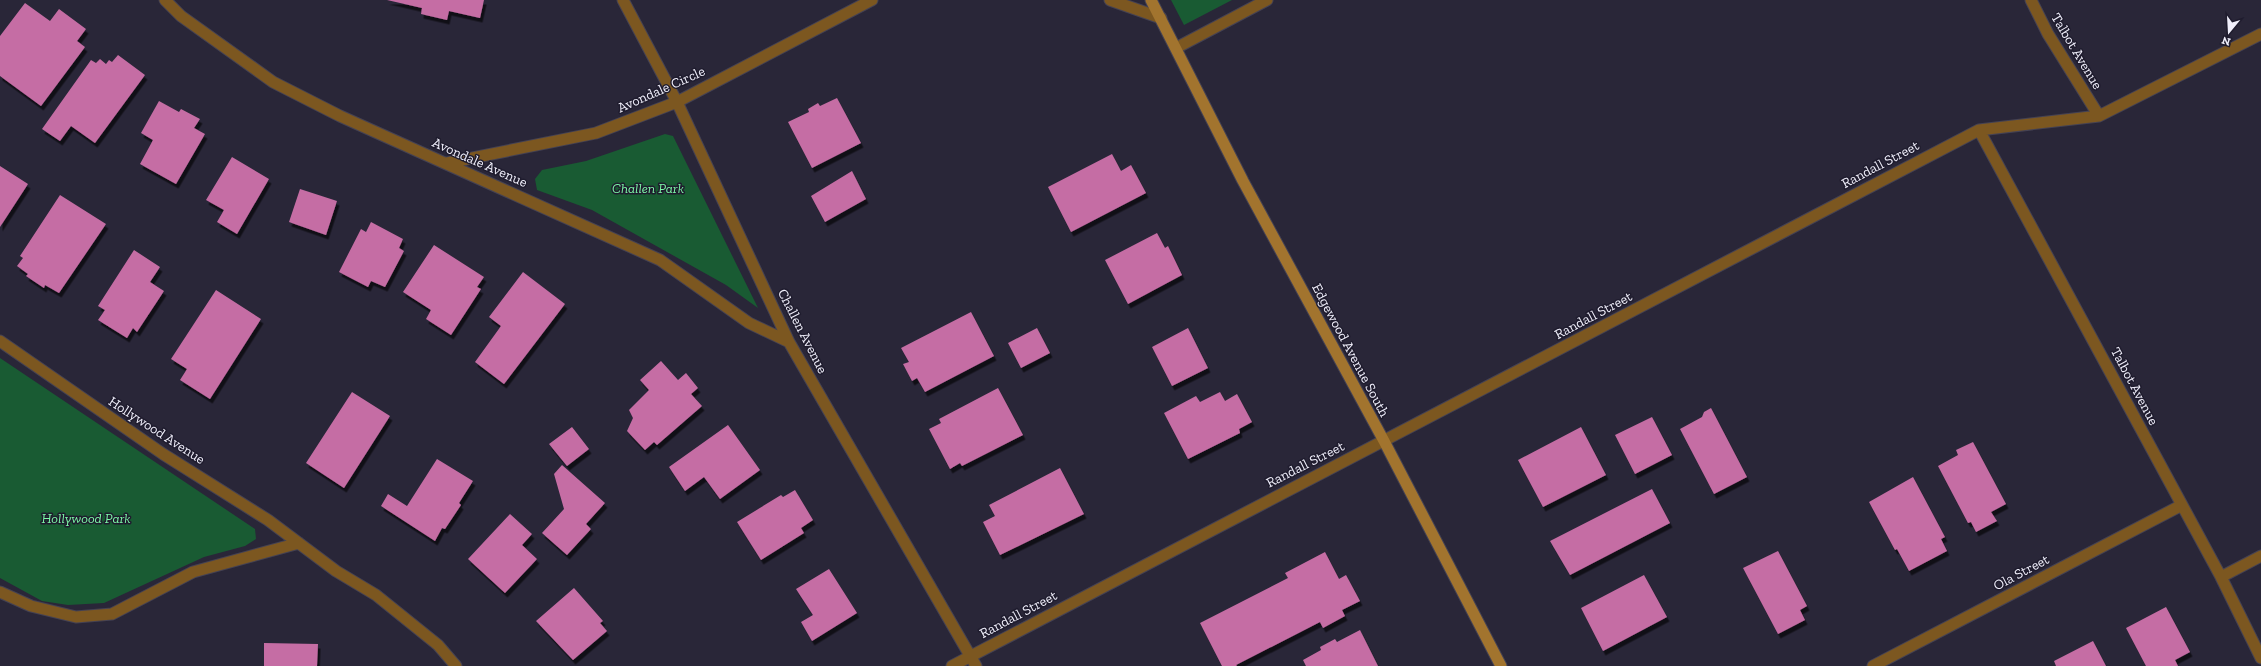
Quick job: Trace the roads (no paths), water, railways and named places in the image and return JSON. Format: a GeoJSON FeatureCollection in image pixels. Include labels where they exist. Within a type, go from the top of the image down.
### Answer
{"type":"FeatureCollection","features":[{"type":"Feature","properties":{"kind":"main road"},"geometry":{"type":"LineString","coordinates":[[1151,0],[1176,48]]}},
{"type":"Feature","properties":{"kind":"main road","name":"Edgewood Avenue South"},"geometry":{"type":"LineString","coordinates":[[1176,48],[1243,181],[1384,441],[1501,666]]}},
{"type":"Feature","properties":{"kind":"street","name":"Avondale Avenue"},"geometry":{"type":"LineString","coordinates":[[165,0],[181,16],[273,82],[340,116],[660,260],[749,323],[789,342]]}},
{"type":"Feature","properties":{"kind":"street","name":"Challen Avenue"},"geometry":{"type":"LineString","coordinates":[[623,0],[676,102],[789,342],[974,661]]}},
{"type":"Feature","properties":{"kind":"street","name":"Avondale Circle"},"geometry":{"type":"LineString","coordinates":[[447,163],[596,133],[676,102],[872,0]]}},
{"type":"Feature","properties":{"kind":"street"},"geometry":{"type":"LineString","coordinates":[[1110,0],[1161,18]]}},
{"type":"Feature","properties":{"kind":"street"},"geometry":{"type":"LineString","coordinates":[[1176,48],[1267,0]]}},
{"type":"Feature","properties":{"kind":"street","name":"Talbot Avenue"},"geometry":{"type":"LineString","coordinates":[[2031,0],[2048,34],[2099,116]]}},
{"type":"Feature","properties":{"kind":"street","name":"Randall Street"},"geometry":{"type":"LineString","coordinates":[[952,666],[974,661],[1384,441],[1979,130],[2099,116],[2261,34]]}},
{"type":"Feature","properties":{"kind":"street","name":"Talbot Avenue"},"geometry":{"type":"LineString","coordinates":[[1979,130],[2182,505],[2261,658]]}},
{"type":"Feature","properties":{"kind":"street","name":"Hollywood Avenue"},"geometry":{"type":"LineString","coordinates":[[0,341],[163,454],[268,520],[336,571],[376,595],[438,645],[456,666]]}},
{"type":"Feature","properties":{"kind":"street","name":"Ola Street"},"geometry":{"type":"LineString","coordinates":[[1873,666],[2182,505]]}},
{"type":"Feature","properties":{"kind":"street"},"geometry":{"type":"LineString","coordinates":[[0,592],[31,606],[76,617],[112,614],[193,572],[299,543]]}},
{"type":"Feature","properties":{"kind":"street"},"geometry":{"type":"LineString","coordinates":[[2220,577],[2261,556]]}},
{"type":"Feature","properties":{"kind":"park label","name":"Challen Park"},"geometry":{"type":"Point","coordinates":[648,188]}},
{"type":"Feature","properties":{"kind":"park label","name":"Hollywood Park"},"geometry":{"type":"Point","coordinates":[86,518]}}]}
